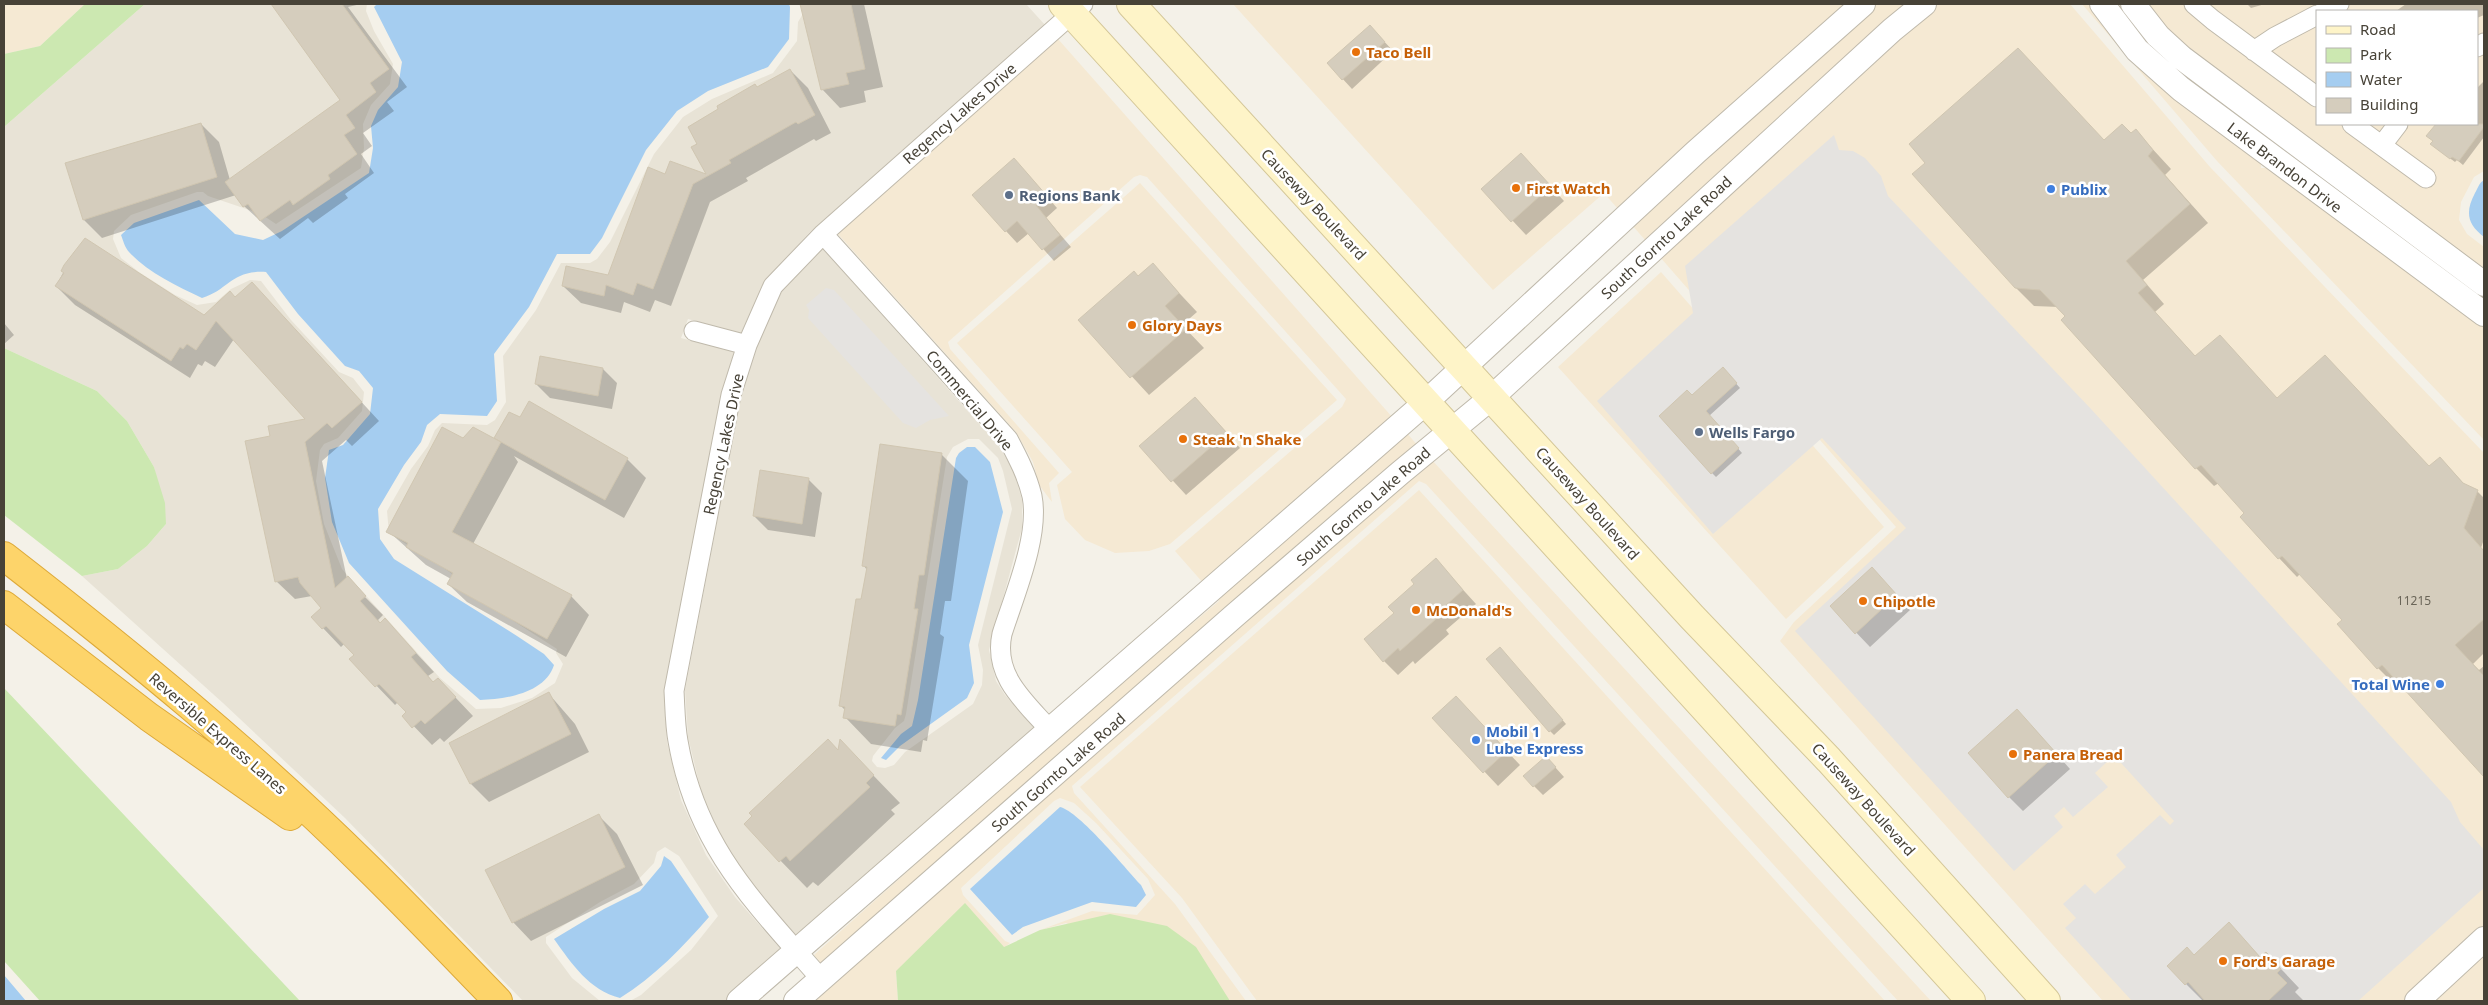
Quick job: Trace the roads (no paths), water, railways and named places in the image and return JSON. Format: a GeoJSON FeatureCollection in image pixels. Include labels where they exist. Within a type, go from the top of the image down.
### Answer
{"type":"FeatureCollection","features":[{"type":"Feature","properties":{"kind":"highway","name":"Reversible Express Lanes"},"geometry":{"type":"LineString","coordinates":[[4,556],[186,703],[366,865],[498,1001]]}},
{"type":"Feature","properties":{"kind":"highway","name":"Reversible Express Lanes"},"geometry":{"type":"LineString","coordinates":[[4,605],[149,717],[276,806],[422,922]]}},
{"type":"Feature","properties":{"kind":"main road","name":"Causeway Boulevard"},"geometry":{"type":"LineString","coordinates":[[1131,4],[1692,617],[1829,760],[2046,1001]]}},
{"type":"Feature","properties":{"kind":"main road"},"geometry":{"type":"LineString","coordinates":[[1073,7],[1425,403],[1972,1001]]}},
{"type":"Feature","properties":{"kind":"street"},"geometry":{"type":"LineString","coordinates":[[739,1001],[1425,403],[1696,152],[1863,4]]}},
{"type":"Feature","properties":{"kind":"street"},"geometry":{"type":"LineString","coordinates":[[1892,30],[1905,4]]}},
{"type":"Feature","properties":{"kind":"street","name":"South Gornto Lake Road"},"geometry":{"type":"LineString","coordinates":[[796,1001],[1234,616],[1492,398],[1892,30],[1924,4]]}},
{"type":"Feature","properties":{"kind":"street","name":"Lake Brandon Drive"},"geometry":{"type":"LineString","coordinates":[[2102,4],[2137,50],[2157,68],[2272,158],[2484,314]]}},
{"type":"Feature","properties":{"kind":"street","name":"Lake Brandon Drive"},"geometry":{"type":"LineString","coordinates":[[2133,4],[2158,36],[2182,58],[2484,284]]}},
{"type":"Feature","properties":{"kind":"street"},"geometry":{"type":"LineString","coordinates":[[2194,4],[2316,96]]}},
{"type":"Feature","properties":{"kind":"street"},"geometry":{"type":"LineString","coordinates":[[2326,10],[2339,4]]}},
{"type":"Feature","properties":{"kind":"street","name":"Regency Lakes Drive"},"geometry":{"type":"LineString","coordinates":[[821,979],[743,890],[716,851],[691,795],[678,740],[674,691],[731,395],[746,345],[773,286],[823,234],[1073,7]]}},
{"type":"Feature","properties":{"kind":"street"},"geometry":{"type":"LineString","coordinates":[[2254,51],[2275,37],[2316,16]]}},
{"type":"Feature","properties":{"kind":"street"},"geometry":{"type":"LineString","coordinates":[[2353,125],[2426,178]]}},
{"type":"Feature","properties":{"kind":"street"},"geometry":{"type":"LineString","coordinates":[[2382,145],[2397,125]]}},
{"type":"Feature","properties":{"kind":"street"},"geometry":{"type":"LineString","coordinates":[[2272,158],[2289,159],[2305,164],[2362,205],[2388,211]]}},
{"type":"Feature","properties":{"kind":"street","name":"Commercial Drive"},"geometry":{"type":"LineString","coordinates":[[823,234],[1008,439],[1023,468],[1032,498],[1032,528],[1002,634],[1000,654],[1005,675],[1013,688],[1050,730]]}},
{"type":"Feature","properties":{"kind":"street"},"geometry":{"type":"LineString","coordinates":[[694,331],[746,345]]}},
{"type":"Feature","properties":{"kind":"street"},"geometry":{"type":"LineString","coordinates":[[2417,1001],[2484,940]]}},
{"type":"Feature","properties":{"kind":"water"},"geometry":{"type":"Polygon","coordinates":[[[377,4],[789,4],[790,7],[789,39],[768,67],[708,91],[677,111],[646,150],[602,238],[590,254],[557,254],[529,307],[494,354],[497,401],[487,416],[440,414],[427,425],[421,442],[404,465],[378,509],[380,539],[394,559],[517,636],[544,654],[554,665],[549,675],[542,682],[524,693],[513,696],[480,700],[447,671],[349,563],[332,522],[325,478],[329,450],[343,445],[370,414],[373,388],[359,371],[345,366],[298,314],[266,272],[254,272],[237,277],[211,295],[202,298],[144,266],[125,246],[121,235],[134,223],[199,200],[235,234],[263,240],[282,231],[369,173],[373,148],[371,126],[378,110],[398,87],[402,62],[374,7],[377,4]]]}},
{"type":"Feature","properties":{"kind":"water"},"geometry":{"type":"Polygon","coordinates":[[[2484,180],[2484,237],[2471,222],[2469,212],[2475,193],[2484,180]]]}},
{"type":"Feature","properties":{"kind":"water"},"geometry":{"type":"Polygon","coordinates":[[[967,447],[975,447],[990,462],[1003,512],[969,645],[974,683],[967,698],[900,746],[886,760],[881,758],[901,734],[912,726],[918,700],[956,458],[967,447]]]}},
{"type":"Feature","properties":{"kind":"water"},"geometry":{"type":"Polygon","coordinates":[[[1060,807],[1069,811],[1090,829],[1141,885],[1146,895],[1136,907],[1092,902],[1023,927],[1012,935],[970,889],[1060,807]]]}},
{"type":"Feature","properties":{"kind":"water"},"geometry":{"type":"Polygon","coordinates":[[[664,856],[671,861],[709,917],[656,971],[620,998],[599,989],[582,975],[554,939],[604,909],[640,891],[661,866],[664,856]]]}},
{"type":"Feature","properties":{"kind":"water"},"geometry":{"type":"Polygon","coordinates":[[[4,975],[26,1001],[4,1001],[4,975]]]}},
{"type":"Feature","properties":{"kind":"place","name":"Taco Bell"},"geometry":{"type":"Point","coordinates":[1356,52]}},
{"type":"Feature","properties":{"kind":"place","name":"First Watch"},"geometry":{"type":"Point","coordinates":[1516,188]}},
{"type":"Feature","properties":{"kind":"place","name":"Publix"},"geometry":{"type":"Point","coordinates":[2051,189]}},
{"type":"Feature","properties":{"kind":"place","name":"Regions Bank"},"geometry":{"type":"Point","coordinates":[1009,195]}},
{"type":"Feature","properties":{"kind":"place","name":"Glory Days"},"geometry":{"type":"Point","coordinates":[1132,325]}},
{"type":"Feature","properties":{"kind":"place","name":"Wells Fargo"},"geometry":{"type":"Point","coordinates":[1699,432]}},
{"type":"Feature","properties":{"kind":"place","name":"Steak 'n Shake"},"geometry":{"type":"Point","coordinates":[1183,439]}},
{"type":"Feature","properties":{"kind":"place","name":"Chipotle"},"geometry":{"type":"Point","coordinates":[1863,601]}},
{"type":"Feature","properties":{"kind":"place","name":"McDonald's"},"geometry":{"type":"Point","coordinates":[1416,610]}},
{"type":"Feature","properties":{"kind":"place","name":"Total Wine"},"geometry":{"type":"Point","coordinates":[2440,684]}},
{"type":"Feature","properties":{"kind":"place","name":"Mobil 1 Lube Express"},"geometry":{"type":"Point","coordinates":[1476,740]}},
{"type":"Feature","properties":{"kind":"place","name":"Panera Bread"},"geometry":{"type":"Point","coordinates":[2013,754]}},
{"type":"Feature","properties":{"kind":"place","name":"Ford's Garage"},"geometry":{"type":"Point","coordinates":[2223,961]}}]}
